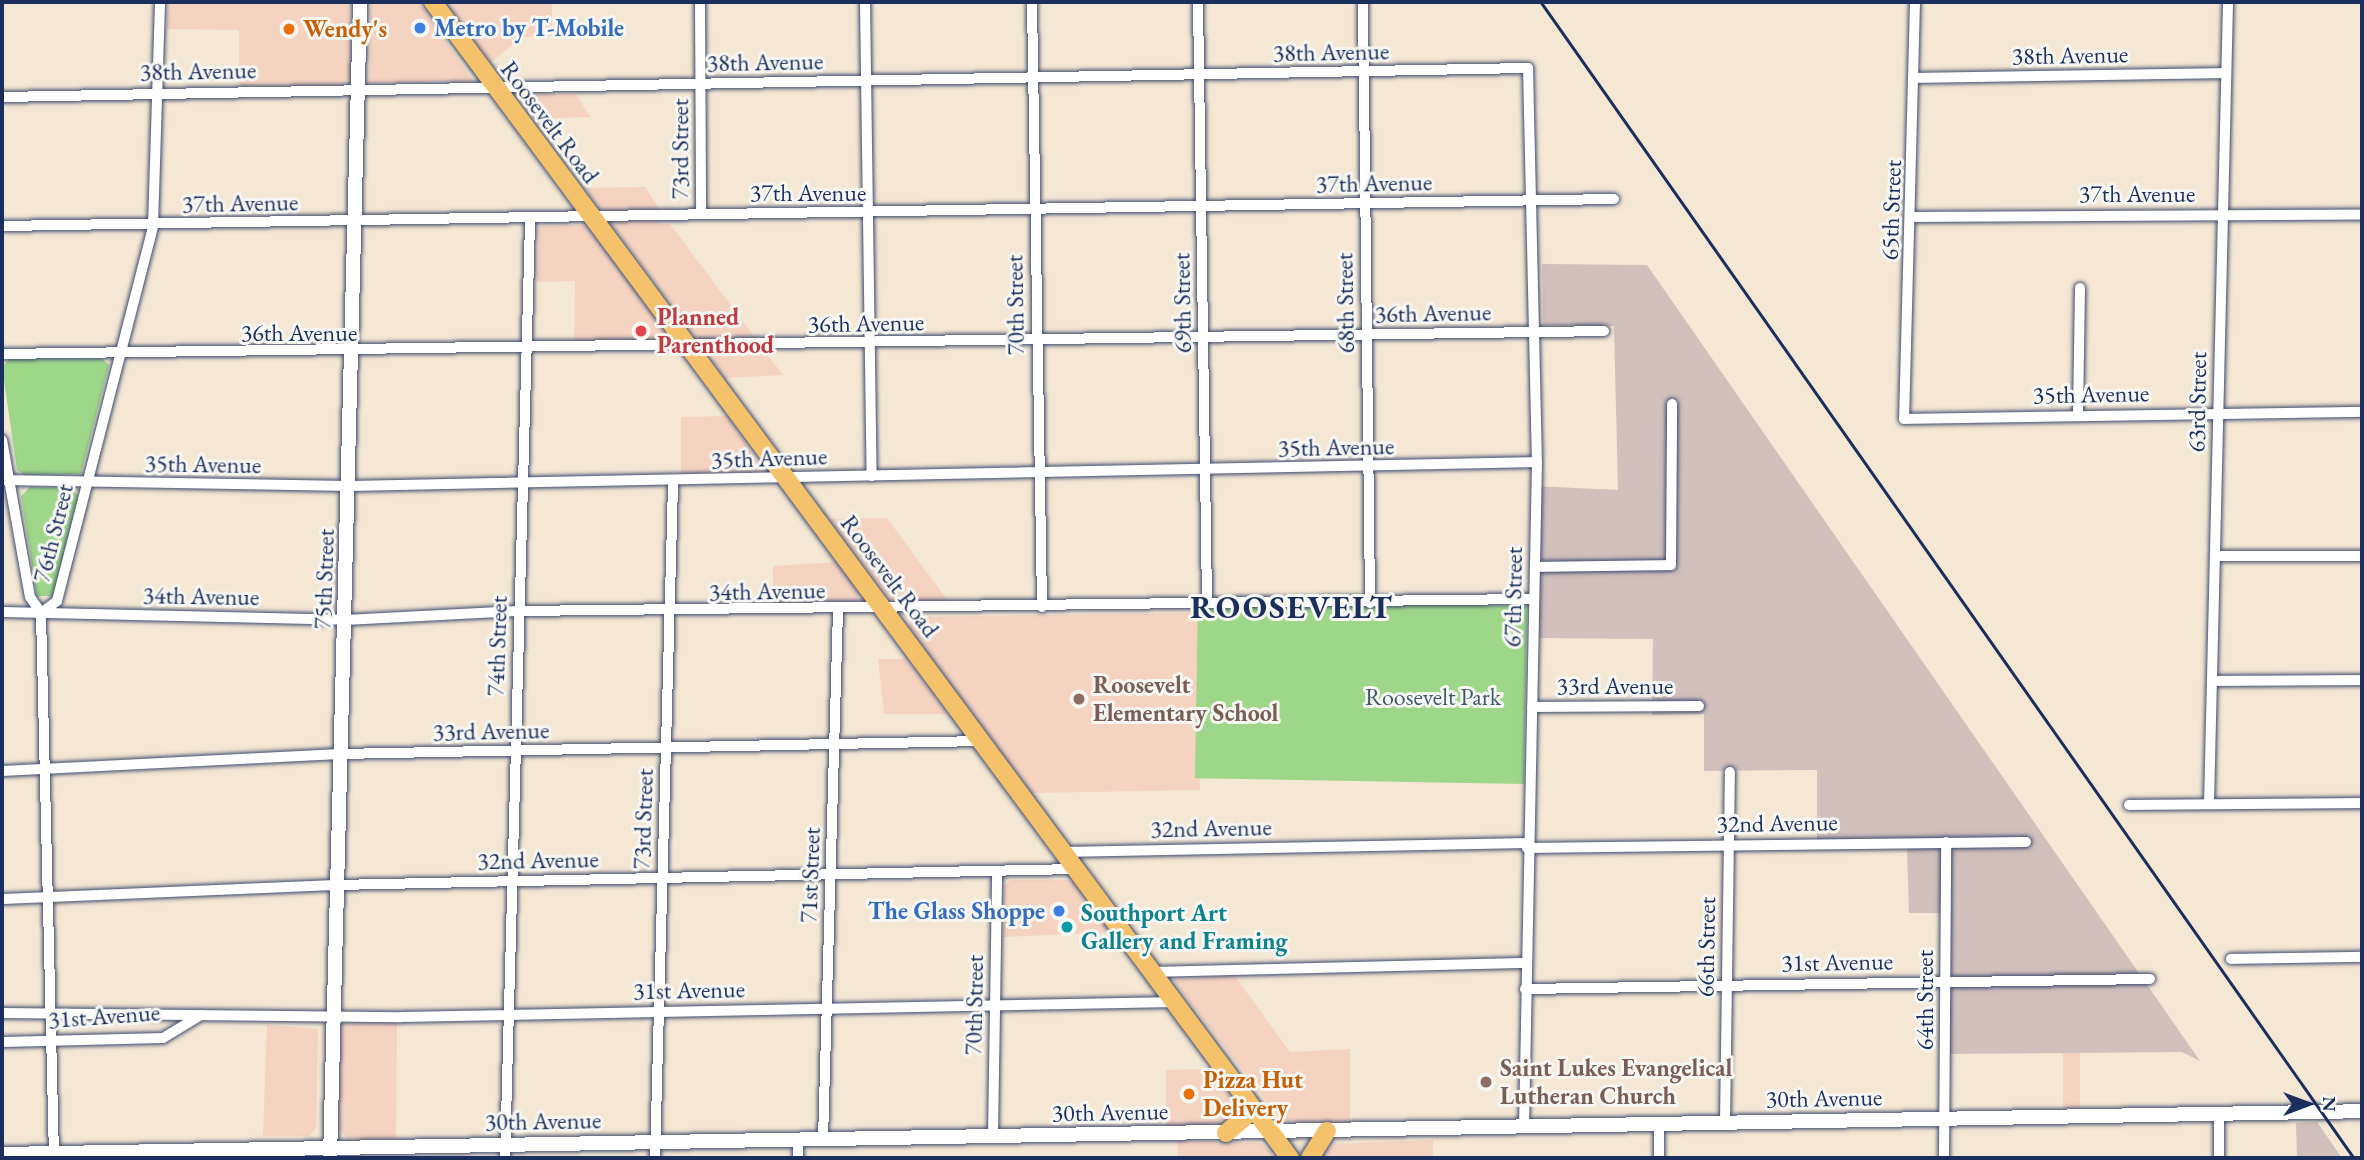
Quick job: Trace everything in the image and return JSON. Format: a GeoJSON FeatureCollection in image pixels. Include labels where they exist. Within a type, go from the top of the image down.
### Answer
{"type":"FeatureCollection","features":[{"type":"Feature","properties":{"kind":"main road"},"geometry":{"type":"LineString","coordinates":[[426,2],[447,25]]}},
{"type":"Feature","properties":{"kind":"main road"},"geometry":{"type":"LineString","coordinates":[[433,2],[447,25]]}},
{"type":"Feature","properties":{"kind":"main road","name":"Roosevelt Road"},"geometry":{"type":"LineString","coordinates":[[447,25],[886,610],[1290,1158]]}},
{"type":"Feature","properties":{"kind":"main road"},"geometry":{"type":"LineString","coordinates":[[1226,1133],[1245,1117],[1241,1091]]}},
{"type":"Feature","properties":{"kind":"main road"},"geometry":{"type":"LineString","coordinates":[[1310,1158],[1327,1131]]}},
{"type":"Feature","properties":{"kind":"street","name":"76th Street"},"geometry":{"type":"LineString","coordinates":[[54,1155],[44,898],[45,769],[41,613],[57,601],[153,226],[160,2]]}},
{"type":"Feature","properties":{"kind":"street","name":"75th Street"},"geometry":{"type":"LineString","coordinates":[[330,1153],[354,354],[360,2]]}},
{"type":"Feature","properties":{"kind":"street","name":"73rd Street"},"geometry":{"type":"LineString","coordinates":[[701,2],[701,213]]}},
{"type":"Feature","properties":{"kind":"street"},"geometry":{"type":"LineString","coordinates":[[864,2],[872,476]]}},
{"type":"Feature","properties":{"kind":"street","name":"70th Street"},"geometry":{"type":"LineString","coordinates":[[1032,2],[1042,607]]}},
{"type":"Feature","properties":{"kind":"street","name":"69th Street"},"geometry":{"type":"LineString","coordinates":[[1198,2],[1207,602]]}},
{"type":"Feature","properties":{"kind":"street","name":"68th Street"},"geometry":{"type":"LineString","coordinates":[[1363,2],[1370,603]]}},
{"type":"Feature","properties":{"kind":"street","name":"65th Street"},"geometry":{"type":"LineString","coordinates":[[1904,419],[1912,217],[1915,2]]}},
{"type":"Feature","properties":{"kind":"street","name":"63rd Street"},"geometry":{"type":"LineString","coordinates":[[2209,804],[2228,2]]}},
{"type":"Feature","properties":{"kind":"street","name":"38th Avenue"},"geometry":{"type":"LineString","coordinates":[[2,97],[1528,68]]}},
{"type":"Feature","properties":{"kind":"street","name":"67th Street"},"geometry":{"type":"LineString","coordinates":[[1524,1127],[1527,846],[1537,462],[1528,68]]}},
{"type":"Feature","properties":{"kind":"street","name":"38th Avenue"},"geometry":{"type":"LineString","coordinates":[[1915,79],[2225,73]]}},
{"type":"Feature","properties":{"kind":"street","name":"37th Avenue"},"geometry":{"type":"LineString","coordinates":[[2,226],[153,226],[591,218],[701,213],[869,214],[1614,199]]}},
{"type":"Feature","properties":{"kind":"street","name":"37th Avenue"},"geometry":{"type":"LineString","coordinates":[[1912,217],[2362,215]]}},
{"type":"Feature","properties":{"kind":"street","name":"74th Street"},"geometry":{"type":"LineString","coordinates":[[506,1151],[506,1014],[530,219]]}},
{"type":"Feature","properties":{"kind":"street"},"geometry":{"type":"LineString","coordinates":[[2078,415],[2080,288]]}},
{"type":"Feature","properties":{"kind":"street","name":"36th Avenue"},"geometry":{"type":"LineString","coordinates":[[2,354],[354,354],[1604,331]]}},
{"type":"Feature","properties":{"kind":"street"},"geometry":{"type":"LineString","coordinates":[[1535,567],[1671,565],[1672,404]]}},
{"type":"Feature","properties":{"kind":"street","name":"35th Avenue"},"geometry":{"type":"LineString","coordinates":[[1904,419],[2217,412],[2362,412]]}},
{"type":"Feature","properties":{"kind":"street"},"geometry":{"type":"LineString","coordinates":[[2,440],[5,480],[30,597],[41,613]]}},
{"type":"Feature","properties":{"kind":"street","name":"35th Avenue"},"geometry":{"type":"LineString","coordinates":[[5,480],[350,486],[524,484],[1537,462]]}},
{"type":"Feature","properties":{"kind":"street","name":"73rd Street"},"geometry":{"type":"LineString","coordinates":[[654,1158],[673,482]]}},
{"type":"Feature","properties":{"kind":"street"},"geometry":{"type":"LineString","coordinates":[[2216,556],[2362,556]]}},
{"type":"Feature","properties":{"kind":"street","name":"34th Avenue"},"geometry":{"type":"LineString","coordinates":[[2,612],[345,620],[519,611],[671,614],[1207,602],[1370,603],[1534,599]]}},
{"type":"Feature","properties":{"kind":"street","name":"71st Street"},"geometry":{"type":"LineString","coordinates":[[823,1140],[838,611]]}},
{"type":"Feature","properties":{"kind":"street"},"geometry":{"type":"LineString","coordinates":[[2212,681],[2362,680]]}},
{"type":"Feature","properties":{"kind":"street","name":"33rd Avenue"},"geometry":{"type":"LineString","coordinates":[[1532,707],[1699,706]]}},
{"type":"Feature","properties":{"kind":"street","name":"33rd Avenue"},"geometry":{"type":"LineString","coordinates":[[2,771],[340,754],[981,741]]}},
{"type":"Feature","properties":{"kind":"street","name":"66th Street"},"geometry":{"type":"LineString","coordinates":[[1725,1123],[1730,772]]}},
{"type":"Feature","properties":{"kind":"street"},"geometry":{"type":"LineString","coordinates":[[2129,805],[2362,803]]}},
{"type":"Feature","properties":{"kind":"street","name":"64th Street"},"geometry":{"type":"LineString","coordinates":[[1944,1158],[1946,842]]}},
{"type":"Feature","properties":{"kind":"street","name":"32nd Avenue"},"geometry":{"type":"LineString","coordinates":[[1062,852],[2026,842]]}},
{"type":"Feature","properties":{"kind":"street","name":"32nd Avenue"},"geometry":{"type":"LineString","coordinates":[[2,899],[336,884],[997,875],[1075,869]]}},
{"type":"Feature","properties":{"kind":"street","name":"70th Street"},"geometry":{"type":"LineString","coordinates":[[993,1136],[997,875]]}},
{"type":"Feature","properties":{"kind":"street"},"geometry":{"type":"LineString","coordinates":[[2231,959],[2362,957]]}},
{"type":"Feature","properties":{"kind":"street"},"geometry":{"type":"LineString","coordinates":[[1155,972],[1525,963]]}},
{"type":"Feature","properties":{"kind":"street","name":"31st Avenue"},"geometry":{"type":"LineString","coordinates":[[1525,989],[2150,979]]}},
{"type":"Feature","properties":{"kind":"street","name":"31st Avenue"},"geometry":{"type":"LineString","coordinates":[[2,1013],[333,1017],[1177,1002]]}},
{"type":"Feature","properties":{"kind":"street","name":"31st Avenue"},"geometry":{"type":"LineString","coordinates":[[2,1042],[163,1038],[203,1014]]}},
{"type":"Feature","properties":{"kind":"street","name":"30th Avenue"},"geometry":{"type":"LineString","coordinates":[[2,1154],[506,1151],[654,1142],[2362,1111]]}},
{"type":"Feature","properties":{"kind":"street"},"geometry":{"type":"LineString","coordinates":[[2219,1115],[2219,1158]]}},
{"type":"Feature","properties":{"kind":"street"},"geometry":{"type":"LineString","coordinates":[[1658,1125],[1659,1158]]}},
{"type":"Feature","properties":{"kind":"street"},"geometry":{"type":"LineString","coordinates":[[798,1140],[798,1158]]}},
{"type":"Feature","properties":{"kind":"shaded area"},"geometry":{"type":"Polygon","coordinates":[[[168,2],[350,2],[351,78],[341,85],[239,86],[239,30],[167,29],[168,2]]]}},
{"type":"Feature","properties":{"kind":"shaded area"},"geometry":{"type":"Polygon","coordinates":[[[371,2],[419,2],[473,81],[369,83],[371,2]]]}},
{"type":"Feature","properties":{"kind":"shaded area"},"geometry":{"type":"Polygon","coordinates":[[[446,2],[552,2],[552,36],[522,37],[491,62],[446,2]]]}},
{"type":"Feature","properties":{"kind":"shaded area"},"geometry":{"type":"Polygon","coordinates":[[[576,94],[590,117],[533,119],[521,101],[525,95],[576,94]]]}},
{"type":"Feature","properties":{"kind":"shaded area"},"geometry":{"type":"Polygon","coordinates":[[[645,187],[659,208],[660,224],[670,224],[783,375],[725,378],[585,188],[645,187]]]}},
{"type":"Feature","properties":{"kind":"shaded area"},"geometry":{"type":"Polygon","coordinates":[[[586,225],[666,332],[668,340],[574,345],[575,281],[537,282],[539,226],[586,225]]]}},
{"type":"Feature","properties":{"kind":"shaded area"},"geometry":{"type":"Polygon","coordinates":[[[1542,264],[1647,265],[2200,1061],[2182,1052],[1940,1054],[1941,913],[1909,913],[1907,848],[1817,849],[1817,770],[1704,771],[1704,714],[1652,715],[1653,639],[1540,638],[1533,486],[1618,490],[1614,326],[1543,325],[1542,264]]]}},
{"type":"Feature","properties":{"kind":"shaded area"},"geometry":{"type":"Polygon","coordinates":[[[728,416],[764,471],[681,474],[681,417],[728,416]]]}},
{"type":"Feature","properties":{"kind":"shaded area"},"geometry":{"type":"Polygon","coordinates":[[[887,518],[948,601],[892,602],[829,519],[887,518]]]}},
{"type":"Feature","properties":{"kind":"shaded area"},"geometry":{"type":"Polygon","coordinates":[[[836,562],[859,594],[855,604],[773,606],[773,566],[836,562]]]}},
{"type":"Feature","properties":{"kind":"shaded area"},"geometry":{"type":"Polygon","coordinates":[[[1198,613],[1200,790],[1032,793],[908,626],[918,617],[1198,613]]]}},
{"type":"Feature","properties":{"kind":"shaded area"},"geometry":{"type":"Polygon","coordinates":[[[878,659],[906,659],[947,714],[884,714],[878,659]]]}},
{"type":"Feature","properties":{"kind":"shaded area"},"geometry":{"type":"Polygon","coordinates":[[[1010,880],[1072,880],[1110,932],[1003,937],[1004,886],[1010,880]]]}},
{"type":"Feature","properties":{"kind":"shaded area"},"geometry":{"type":"Polygon","coordinates":[[[1234,975],[1290,1052],[1350,1049],[1350,1122],[1282,1121],[1173,980],[1234,975]]]}},
{"type":"Feature","properties":{"kind":"shaded area"},"geometry":{"type":"Polygon","coordinates":[[[397,1023],[396,1139],[348,1139],[338,1128],[341,1024],[397,1023]]]}},
{"type":"Feature","properties":{"kind":"shaded area"},"geometry":{"type":"Polygon","coordinates":[[[267,1025],[318,1029],[316,1128],[309,1136],[263,1136],[267,1025]]]}},
{"type":"Feature","properties":{"kind":"shaded area"},"geometry":{"type":"Polygon","coordinates":[[[2063,1052],[2080,1052],[2080,1108],[2063,1108],[2063,1052]]]}},
{"type":"Feature","properties":{"kind":"shaded area"},"geometry":{"type":"Polygon","coordinates":[[[1210,1069],[1239,1109],[1227,1124],[1166,1127],[1166,1070],[1210,1069]]]}},
{"type":"Feature","properties":{"kind":"shaded area"},"geometry":{"type":"Polygon","coordinates":[[[2317,1122],[2342,1158],[2297,1158],[2296,1123],[2317,1122]]]}},
{"type":"Feature","properties":{"kind":"shaded area"},"geometry":{"type":"Polygon","coordinates":[[[1433,1140],[1433,1158],[1317,1158],[1334,1144],[1433,1140]]]}},
{"type":"Feature","properties":{"kind":"shaded area"},"geometry":{"type":"Polygon","coordinates":[[[1177,1141],[1260,1143],[1278,1158],[1178,1158],[1177,1141]]]}},
{"type":"Feature","properties":{"kind":"green space"},"geometry":{"type":"Polygon","coordinates":[[[10,358],[102,359],[109,365],[81,474],[25,475],[17,470],[2,367],[10,358]]]}},
{"type":"Feature","properties":{"kind":"green space"},"geometry":{"type":"Polygon","coordinates":[[[30,487],[72,488],[78,496],[54,596],[37,596],[21,496],[30,487]]]}},
{"type":"Feature","properties":{"kind":"green space","name":"Roosevelt Park"},"geometry":{"type":"Polygon","coordinates":[[[1198,600],[1527,606],[1524,784],[1195,778],[1198,600]]]}},
{"type":"Feature","properties":{"kind":"railway"},"geometry":{"type":"LineString","coordinates":[[1541,2],[2354,1158]]}},
{"type":"Feature","properties":{"kind":"place","name":"Metro by T-Mobile"},"geometry":{"type":"Point","coordinates":[420,28]}},
{"type":"Feature","properties":{"kind":"place","name":"Wendy's"},"geometry":{"type":"Point","coordinates":[289,29]}},
{"type":"Feature","properties":{"kind":"place","name":"Planned Parenthood"},"geometry":{"type":"Point","coordinates":[641,331]}},
{"type":"Feature","properties":{"kind":"place","name":"Roosevelt Elementary School"},"geometry":{"type":"Point","coordinates":[1079,699]}},
{"type":"Feature","properties":{"kind":"place","name":"The Glass Shoppe"},"geometry":{"type":"Point","coordinates":[1059,911]}},
{"type":"Feature","properties":{"kind":"place","name":"Southport Art Gallery and Framing"},"geometry":{"type":"Point","coordinates":[1067,927]}},
{"type":"Feature","properties":{"kind":"place","name":"Saint Lukes Evangelical Lutheran Church"},"geometry":{"type":"Point","coordinates":[1486,1082]}},
{"type":"Feature","properties":{"kind":"place","name":"Pizza Hut Delivery"},"geometry":{"type":"Point","coordinates":[1189,1094]}},
{"type":"Feature","properties":{"kind":"district","name":"ROOSEVELT"},"geometry":{"type":"Point","coordinates":[1292,607]}}]}
